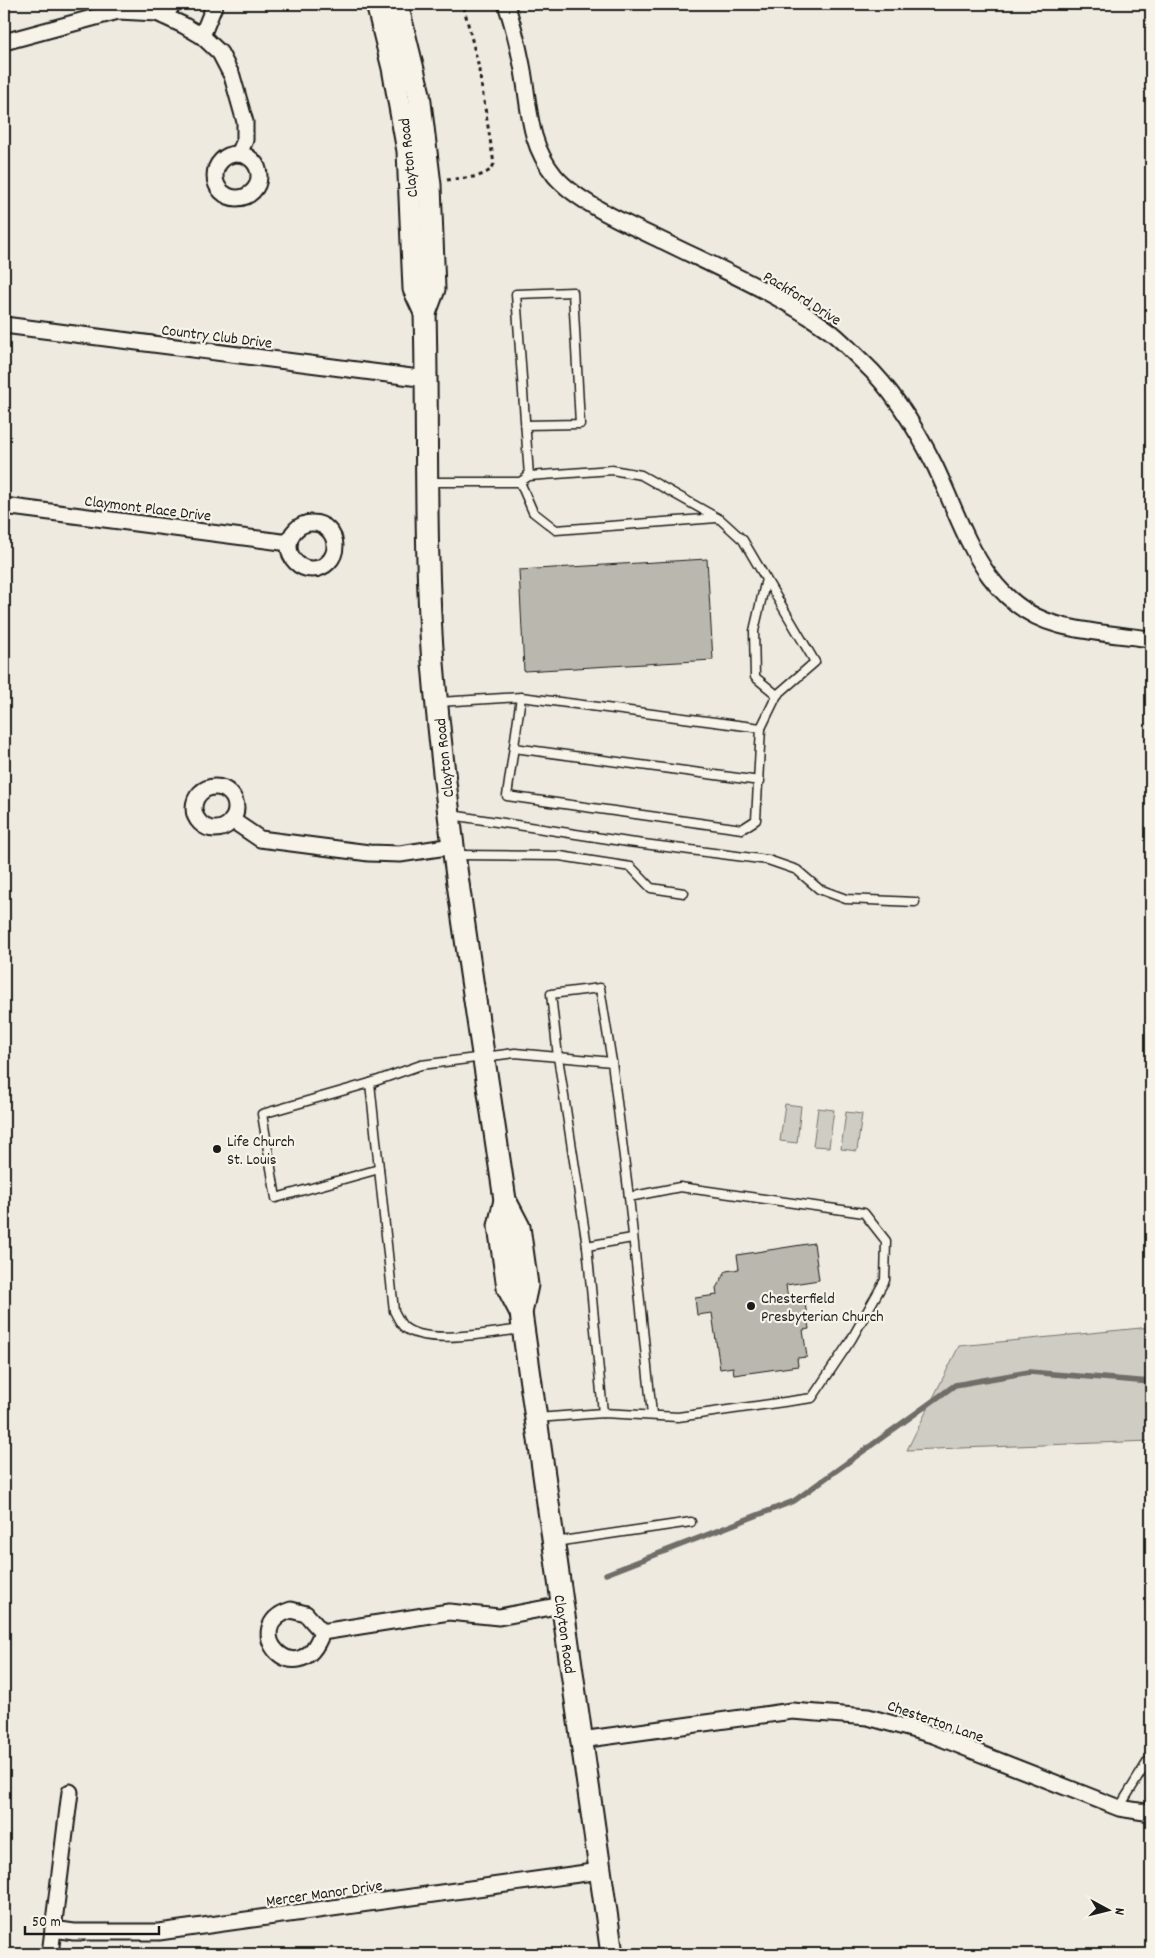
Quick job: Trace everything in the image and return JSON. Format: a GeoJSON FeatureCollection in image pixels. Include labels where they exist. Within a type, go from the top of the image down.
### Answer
{"type":"FeatureCollection","features":[{"type":"Feature","properties":{"kind":"main road","name":"Clayton Road"},"geometry":{"type":"LineString","coordinates":[[377,4],[394,68],[408,151],[414,289],[425,313]]}},
{"type":"Feature","properties":{"kind":"main road","name":"Clayton Road"},"geometry":{"type":"LineString","coordinates":[[397,4],[419,94],[429,176],[434,289],[425,313],[427,482],[433,660],[449,815],[505,1200],[499,1226],[500,1235],[508,1288],[522,1321],[612,1954]]}},
{"type":"Feature","properties":{"kind":"street"},"geometry":{"type":"LineString","coordinates":[[164,16],[173,4]]}},
{"type":"Feature","properties":{"kind":"street"},"geometry":{"type":"LineString","coordinates":[[202,36],[215,4]]}},
{"type":"Feature","properties":{"kind":"street","name":"Packford Drive"},"geometry":{"type":"LineString","coordinates":[[506,4],[522,66],[530,123],[542,158],[570,191],[632,226],[768,293],[828,330],[866,364],[892,396],[912,426],[935,467],[953,511],[980,564],[1002,592],[1024,610],[1058,625],[1151,639]]}},
{"type":"Feature","properties":{"kind":"street"},"geometry":{"type":"LineString","coordinates":[[4,42],[118,10],[144,11],[164,16],[202,36],[220,53],[238,94],[245,122],[245,140],[239,154]]}},
{"type":"Feature","properties":{"kind":"street","name":"Country Club Drive"},"geometry":{"type":"LineString","coordinates":[[4,325],[426,379]]}},
{"type":"Feature","properties":{"kind":"street","name":"Claymont Place Drive"},"geometry":{"type":"LineString","coordinates":[[4,506],[288,543]]}},
{"type":"Feature","properties":{"kind":"street"},"geometry":{"type":"LineString","coordinates":[[232,820],[260,839],[369,853],[400,854],[454,851]]}},
{"type":"Feature","properties":{"kind":"street"},"geometry":{"type":"LineString","coordinates":[[322,1632],[449,1612],[499,1617],[562,1605]]}},
{"type":"Feature","properties":{"kind":"street","name":"Chesterton Lane"},"geometry":{"type":"LineString","coordinates":[[581,1740],[792,1712],[868,1717],[932,1735],[1119,1808],[1151,1813]]}},
{"type":"Feature","properties":{"kind":"street"},"geometry":{"type":"LineString","coordinates":[[50,1954],[70,1792]]}},
{"type":"Feature","properties":{"kind":"street","name":"Mercer Manor Drive"},"geometry":{"type":"LineString","coordinates":[[53,1929],[74,1932],[159,1932],[600,1871]]}},
{"type":"Feature","properties":{"kind":"lane"},"geometry":{"type":"LineString","coordinates":[[525,425],[580,424],[573,292],[516,294],[525,425],[529,476]]}},
{"type":"Feature","properties":{"kind":"lane"},"geometry":{"type":"LineString","coordinates":[[427,482],[520,482],[529,476],[612,470],[641,475],[717,518],[743,540],[815,662],[777,695],[761,728],[760,781],[756,820],[742,829],[507,796],[521,697]]}},
{"type":"Feature","properties":{"kind":"lane"},"geometry":{"type":"LineString","coordinates":[[520,482],[533,512],[556,530],[717,518]]}},
{"type":"Feature","properties":{"kind":"lane"},"geometry":{"type":"LineString","coordinates":[[766,579],[754,630],[755,678],[777,695]]}},
{"type":"Feature","properties":{"kind":"lane"},"geometry":{"type":"LineString","coordinates":[[437,702],[521,697],[761,728]]}},
{"type":"Feature","properties":{"kind":"lane"},"geometry":{"type":"LineString","coordinates":[[514,748],[760,781]]}},
{"type":"Feature","properties":{"kind":"lane"},"geometry":{"type":"LineString","coordinates":[[449,815],[628,842],[768,860],[797,870],[819,889],[846,899],[916,902]]}},
{"type":"Feature","properties":{"kind":"lane"},"geometry":{"type":"LineString","coordinates":[[454,851],[560,856],[631,867],[652,888],[684,893]]}},
{"type":"Feature","properties":{"kind":"lane"},"geometry":{"type":"LineString","coordinates":[[603,1413],[587,1246],[558,1057],[551,994],[600,988],[612,1062],[629,1197],[652,1414]]}},
{"type":"Feature","properties":{"kind":"lane"},"geometry":{"type":"LineString","coordinates":[[379,1168],[276,1198],[262,1114],[370,1083],[421,1065],[515,1053],[612,1062]]}},
{"type":"Feature","properties":{"kind":"lane"},"geometry":{"type":"LineString","coordinates":[[370,1083],[394,1311],[404,1327],[420,1336],[459,1336],[522,1321]]}},
{"type":"Feature","properties":{"kind":"lane"},"geometry":{"type":"LineString","coordinates":[[535,1418],[603,1413],[652,1414],[678,1417],[812,1398],[851,1340],[885,1280],[886,1241],[864,1213],[680,1187],[629,1197]]}},
{"type":"Feature","properties":{"kind":"lane"},"geometry":{"type":"LineString","coordinates":[[587,1246],[632,1238]]}},
{"type":"Feature","properties":{"kind":"lane"},"geometry":{"type":"LineString","coordinates":[[553,1542],[691,1522]]}},
{"type":"Feature","properties":{"kind":"lane"},"geometry":{"type":"LineString","coordinates":[[1119,1808],[1148,1761],[1151,1761]]}},
{"type":"Feature","properties":{"kind":"path"},"geometry":{"type":"LineString","coordinates":[[445,180],[484,175],[491,172],[494,164],[478,64],[463,4]]}},
{"type":"Feature","properties":{"kind":"shaded area"},"geometry":{"type":"Polygon","coordinates":[[[785,1104],[801,1106],[797,1143],[780,1141],[785,1104]]]}},
{"type":"Feature","properties":{"kind":"shaded area"},"geometry":{"type":"Polygon","coordinates":[[[818,1108],[834,1110],[829,1147],[813,1146],[818,1108]]]}},
{"type":"Feature","properties":{"kind":"shaded area"},"geometry":{"type":"Polygon","coordinates":[[[846,1112],[862,1114],[857,1151],[841,1149],[846,1112]]]}},
{"type":"Feature","properties":{"kind":"shaded area"},"geometry":{"type":"Polygon","coordinates":[[[1151,1327],[1151,1441],[907,1450],[959,1346],[1151,1327]]]}},
{"type":"Feature","properties":{"kind":"building"},"geometry":{"type":"Polygon","coordinates":[[[707,559],[713,660],[524,671],[519,570],[707,559]]]}},
{"type":"Feature","properties":{"kind":"building","name":"Chesterfield Presbyterian Church"},"geometry":{"type":"Polygon","coordinates":[[[814,1243],[819,1280],[786,1285],[788,1300],[804,1297],[809,1329],[803,1330],[807,1357],[797,1358],[798,1366],[734,1375],[733,1367],[720,1369],[712,1313],[697,1315],[695,1298],[717,1295],[716,1288],[726,1271],[739,1269],[737,1255],[814,1243]]]}},
{"type":"Feature","properties":{"kind":"waterway"},"geometry":{"type":"LineString","coordinates":[[606,1574],[794,1501],[955,1385],[1029,1372],[1151,1382]]}},
{"type":"Feature","properties":{"kind":"place","name":"Life Church St. Louis"},"geometry":{"type":"Point","coordinates":[217,1149]}},
{"type":"Feature","properties":{"kind":"place","name":"Chesterfield Presbyterian Church"},"geometry":{"type":"Point","coordinates":[751,1306]}}]}
